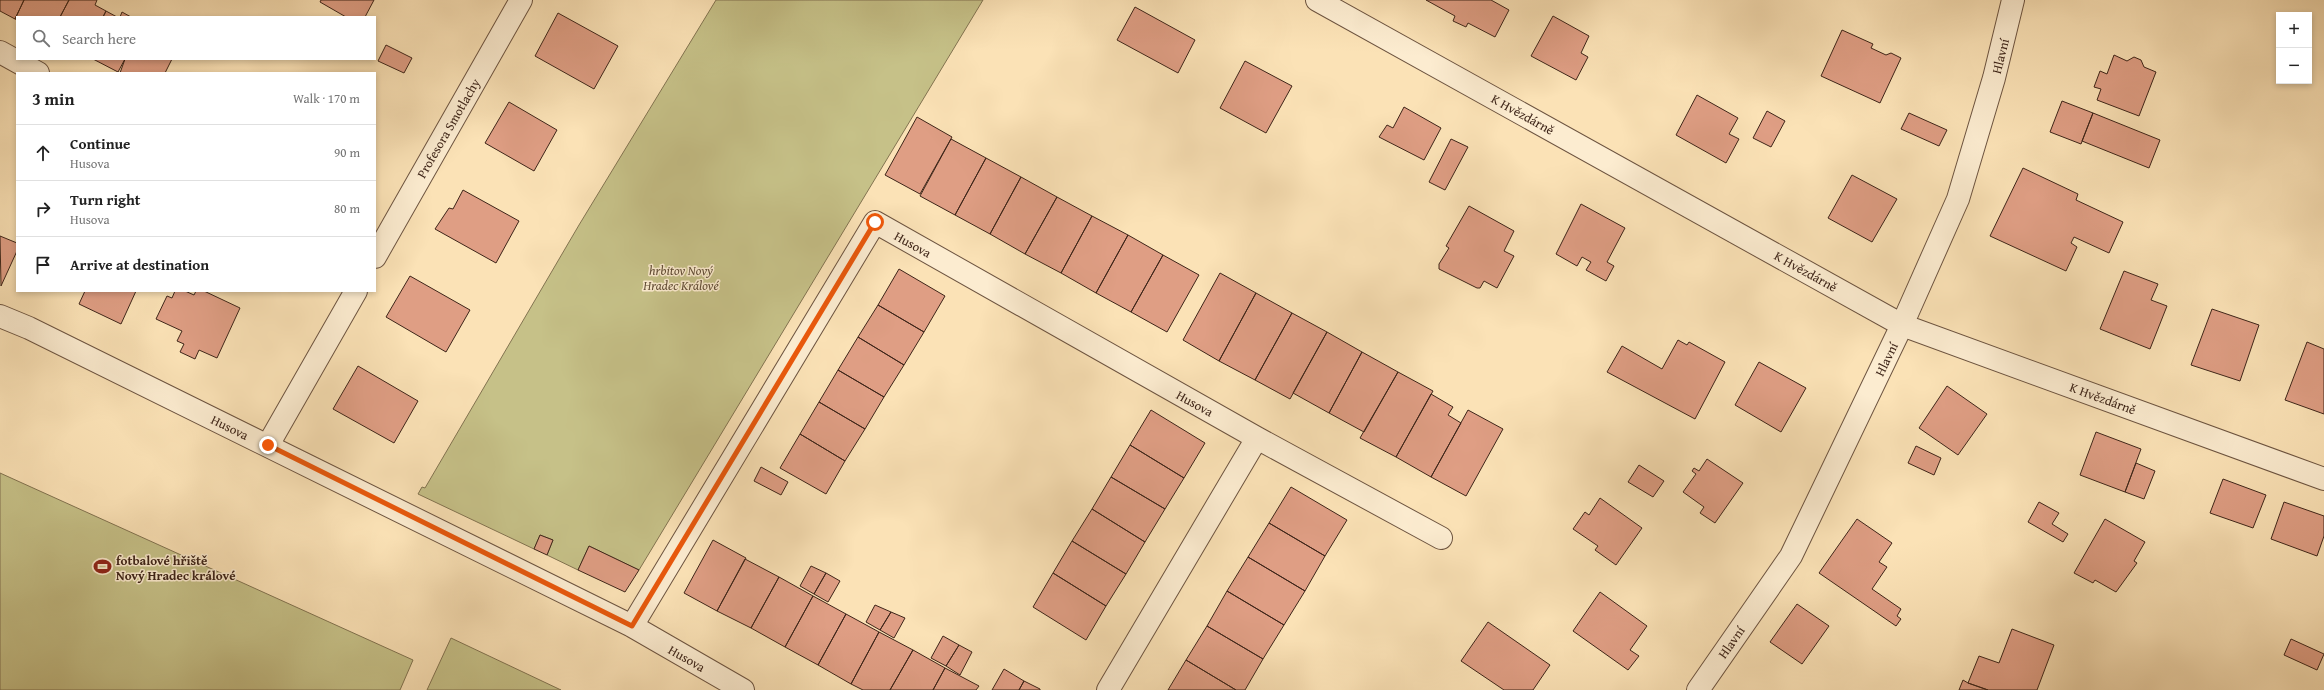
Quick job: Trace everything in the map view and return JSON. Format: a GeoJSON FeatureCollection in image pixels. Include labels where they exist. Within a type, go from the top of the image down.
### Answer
{"type":"FeatureCollection","features":[{"type":"Feature","properties":{"kind":"street","name":"Profesora Smotlachy"},"geometry":{"type":"LineString","coordinates":[[376,255],[521,0]]}},
{"type":"Feature","properties":{"kind":"street","name":"Hlavní"},"geometry":{"type":"LineString","coordinates":[[1698,690],[1791,556],[1902,324],[1958,199],[1994,78],[2014,1]]}},
{"type":"Feature","properties":{"kind":"street","name":"K Hvězdárně"},"geometry":{"type":"LineString","coordinates":[[1330,3],[1902,324],[2324,479]]}},
{"type":"Feature","properties":{"kind":"street"},"geometry":{"type":"LineString","coordinates":[[0,52],[36,72]]}},
{"type":"Feature","properties":{"kind":"street","name":"Husova"},"geometry":{"type":"LineString","coordinates":[[632,626],[875,222],[1257,438],[1441,538]]}},
{"type":"Feature","properties":{"kind":"street"},"geometry":{"type":"LineString","coordinates":[[268,445],[355,292]]}},
{"type":"Feature","properties":{"kind":"street","name":"Husova"},"geometry":{"type":"LineString","coordinates":[[0,316],[268,445],[632,626],[743,690]]}},
{"type":"Feature","properties":{"kind":"street"},"geometry":{"type":"LineString","coordinates":[[1108,690],[1257,438]]}},
{"type":"Feature","properties":{"kind":"green space","name":"hrbitov Nový Hradec Králové"},"geometry":{"type":"Polygon","coordinates":[[[716,0],[983,0],[639,570],[589,546],[578,570],[547,555],[553,540],[540,535],[534,549],[418,494],[422,487],[425,488],[579,225],[716,0]]]}},
{"type":"Feature","properties":{"kind":"green space","name":"fotbalové hřiště Nový Hradec králové"},"geometry":{"type":"Polygon","coordinates":[[[0,473],[413,660],[400,690],[0,690],[0,473]]]}},
{"type":"Feature","properties":{"kind":"green space"},"geometry":{"type":"Polygon","coordinates":[[[451,638],[561,690],[427,690],[451,638]]]}},
{"type":"Feature","properties":{"kind":"building"},"geometry":{"type":"Polygon","coordinates":[[[0,0],[24,0],[15,19],[0,11],[0,0]]]}},
{"type":"Feature","properties":{"kind":"building"},"geometry":{"type":"Polygon","coordinates":[[[24,0],[69,0],[61,16],[16,16],[24,0]]]}},
{"type":"Feature","properties":{"kind":"building"},"geometry":{"type":"Polygon","coordinates":[[[69,0],[97,0],[95,5],[106,11],[104,16],[61,16],[69,0]]]}},
{"type":"Feature","properties":{"kind":"building"},"geometry":{"type":"Polygon","coordinates":[[[321,0],[374,0],[366,16],[344,16],[320,2],[321,0]]]}},
{"type":"Feature","properties":{"kind":"building"},"geometry":{"type":"Polygon","coordinates":[[[1426,0],[1491,0],[1509,10],[1495,37],[1468,23],[1466,27],[1453,21],[1455,16],[1426,0]]]}},
{"type":"Feature","properties":{"kind":"building"},"geometry":{"type":"Polygon","coordinates":[[[1135,7],[1195,40],[1178,73],[1117,40],[1135,7]]]}},
{"type":"Feature","properties":{"kind":"building"},"geometry":{"type":"Polygon","coordinates":[[[106,11],[115,16],[104,16],[106,11]]]}},
{"type":"Feature","properties":{"kind":"building"},"geometry":{"type":"Polygon","coordinates":[[[122,12],[129,16],[120,16],[122,12]]]}},
{"type":"Feature","properties":{"kind":"building"},"geometry":{"type":"Polygon","coordinates":[[[558,13],[618,46],[594,89],[535,56],[558,13]]]}},
{"type":"Feature","properties":{"kind":"building"},"geometry":{"type":"Polygon","coordinates":[[[1553,16],[1589,36],[1581,53],[1588,57],[1576,80],[1531,56],[1553,16]]]}},
{"type":"Feature","properties":{"kind":"building"},"geometry":{"type":"Polygon","coordinates":[[[1842,30],[1873,44],[1871,48],[1886,55],[1891,53],[1901,58],[1880,103],[1821,76],[1842,30]]]}},
{"type":"Feature","properties":{"kind":"building"},"geometry":{"type":"Polygon","coordinates":[[[386,45],[412,58],[404,73],[378,61],[386,45]]]}},
{"type":"Feature","properties":{"kind":"building"},"geometry":{"type":"Polygon","coordinates":[[[2114,55],[2127,61],[2134,57],[2141,60],[2144,67],[2156,72],[2139,116],[2097,100],[2101,89],[2094,87],[2100,71],[2107,74],[2114,55]]]}},
{"type":"Feature","properties":{"kind":"building"},"geometry":{"type":"Polygon","coordinates":[[[95,60],[124,60],[118,72],[95,60]]]}},
{"type":"Feature","properties":{"kind":"building"},"geometry":{"type":"Polygon","coordinates":[[[125,60],[172,60],[166,72],[120,72],[125,60]]]}},
{"type":"Feature","properties":{"kind":"building"},"geometry":{"type":"Polygon","coordinates":[[[1245,61],[1292,86],[1266,133],[1220,108],[1245,61]]]}},
{"type":"Feature","properties":{"kind":"building"},"geometry":{"type":"Polygon","coordinates":[[[1697,95],[1738,118],[1729,134],[1739,139],[1726,163],[1676,135],[1697,95]]]}},
{"type":"Feature","properties":{"kind":"building"},"geometry":{"type":"Polygon","coordinates":[[[2062,101],[2093,113],[2081,144],[2050,132],[2062,101]]]}},
{"type":"Feature","properties":{"kind":"building"},"geometry":{"type":"Polygon","coordinates":[[[509,102],[557,130],[534,171],[485,143],[509,102]]]}},
{"type":"Feature","properties":{"kind":"building"},"geometry":{"type":"Polygon","coordinates":[[[1404,107],[1441,128],[1424,160],[1379,137],[1387,125],[1393,128],[1404,107]]]}},
{"type":"Feature","properties":{"kind":"building"},"geometry":{"type":"Polygon","coordinates":[[[1767,111],[1785,121],[1771,147],[1753,138],[1767,111]]]}},
{"type":"Feature","properties":{"kind":"building"},"geometry":{"type":"Polygon","coordinates":[[[1909,113],[1947,130],[1939,146],[1901,129],[1909,113]]]}},
{"type":"Feature","properties":{"kind":"building"},"geometry":{"type":"Polygon","coordinates":[[[2093,113],[2160,140],[2149,168],[2082,141],[2093,113]]]}},
{"type":"Feature","properties":{"kind":"building"},"geometry":{"type":"Polygon","coordinates":[[[917,117],[952,137],[920,194],[885,175],[917,117]]]}},
{"type":"Feature","properties":{"kind":"building"},"geometry":{"type":"Polygon","coordinates":[[[951,139],[986,158],[955,215],[920,196],[951,139]]]}},
{"type":"Feature","properties":{"kind":"building"},"geometry":{"type":"Polygon","coordinates":[[[1451,139],[1468,147],[1445,190],[1429,182],[1451,139]]]}},
{"type":"Feature","properties":{"kind":"building"},"geometry":{"type":"Polygon","coordinates":[[[986,158],[1021,177],[990,234],[955,215],[986,158]]]}},
{"type":"Feature","properties":{"kind":"building"},"geometry":{"type":"Polygon","coordinates":[[[2023,168],[2078,194],[2076,200],[2123,222],[2109,253],[2074,237],[2071,243],[2077,247],[2066,271],[1990,236],[2023,168]]]}},
{"type":"Feature","properties":{"kind":"building"},"geometry":{"type":"Polygon","coordinates":[[[1852,175],[1897,199],[1872,242],[1828,218],[1852,175]]]}},
{"type":"Feature","properties":{"kind":"building"},"geometry":{"type":"Polygon","coordinates":[[[1021,177],[1057,197],[1025,254],[990,234],[1021,177]]]}},
{"type":"Feature","properties":{"kind":"building"},"geometry":{"type":"Polygon","coordinates":[[[463,190],[519,221],[496,263],[435,229],[449,208],[453,209],[463,190]]]}},
{"type":"Feature","properties":{"kind":"building"},"geometry":{"type":"Polygon","coordinates":[[[1057,197],[1092,216],[1061,273],[1025,254],[1057,197]]]}},
{"type":"Feature","properties":{"kind":"building"},"geometry":{"type":"Polygon","coordinates":[[[1581,204],[1625,228],[1607,262],[1614,266],[1606,281],[1586,270],[1591,262],[1582,257],[1577,266],[1556,254],[1581,204]]]}},
{"type":"Feature","properties":{"kind":"building"},"geometry":{"type":"Polygon","coordinates":[[[1469,206],[1514,231],[1504,251],[1514,256],[1497,288],[1484,281],[1480,288],[1477,288],[1439,269],[1439,264],[1449,248],[1446,246],[1469,206]]]}},
{"type":"Feature","properties":{"kind":"building"},"geometry":{"type":"Polygon","coordinates":[[[1092,216],[1128,235],[1096,293],[1061,273],[1092,216]]]}},
{"type":"Feature","properties":{"kind":"building"},"geometry":{"type":"Polygon","coordinates":[[[1128,235],[1163,255],[1131,312],[1096,293],[1128,235]]]}},
{"type":"Feature","properties":{"kind":"building"},"geometry":{"type":"Polygon","coordinates":[[[0,236],[16,243],[16,253],[1,286],[0,236]]]}},
{"type":"Feature","properties":{"kind":"building"},"geometry":{"type":"Polygon","coordinates":[[[1163,255],[1199,275],[1167,332],[1131,312],[1163,255]]]}},
{"type":"Feature","properties":{"kind":"building"},"geometry":{"type":"Polygon","coordinates":[[[899,269],[945,296],[924,332],[878,305],[899,269]]]}},
{"type":"Feature","properties":{"kind":"building"},"geometry":{"type":"Polygon","coordinates":[[[2124,271],[2158,284],[2151,300],[2167,306],[2150,349],[2100,329],[2124,271]]]}},
{"type":"Feature","properties":{"kind":"building"},"geometry":{"type":"Polygon","coordinates":[[[1220,273],[1256,293],[1219,361],[1183,340],[1220,273]]]}},
{"type":"Feature","properties":{"kind":"building"},"geometry":{"type":"Polygon","coordinates":[[[410,276],[470,310],[446,352],[386,317],[410,276]]]}},
{"type":"Feature","properties":{"kind":"building"},"geometry":{"type":"Polygon","coordinates":[[[85,292],[136,292],[121,324],[79,304],[85,292]]]}},
{"type":"Feature","properties":{"kind":"building"},"geometry":{"type":"Polygon","coordinates":[[[175,292],[187,292],[194,295],[196,292],[206,292],[240,308],[217,358],[199,350],[195,359],[180,352],[184,344],[177,341],[182,331],[156,319],[167,296],[172,298],[175,292]]]}},
{"type":"Feature","properties":{"kind":"building"},"geometry":{"type":"Polygon","coordinates":[[[1256,293],[1292,313],[1255,380],[1219,361],[1256,293]]]}},
{"type":"Feature","properties":{"kind":"building"},"geometry":{"type":"Polygon","coordinates":[[[878,305],[924,332],[904,365],[858,337],[878,305]]]}},
{"type":"Feature","properties":{"kind":"building"},"geometry":{"type":"Polygon","coordinates":[[[2212,309],[2259,325],[2240,381],[2191,365],[2212,309]]]}},
{"type":"Feature","properties":{"kind":"building"},"geometry":{"type":"Polygon","coordinates":[[[1292,313],[1327,332],[1290,399],[1255,380],[1292,313]]]}},
{"type":"Feature","properties":{"kind":"building"},"geometry":{"type":"Polygon","coordinates":[[[1327,332],[1362,352],[1329,413],[1293,393],[1327,332]]]}},
{"type":"Feature","properties":{"kind":"building"},"geometry":{"type":"Polygon","coordinates":[[[858,337],[904,365],[884,397],[838,370],[858,337]]]}},
{"type":"Feature","properties":{"kind":"building"},"geometry":{"type":"Polygon","coordinates":[[[1678,340],[1687,345],[1689,342],[1725,362],[1695,419],[1607,372],[1622,346],[1662,369],[1678,340]]]}},
{"type":"Feature","properties":{"kind":"building"},"geometry":{"type":"Polygon","coordinates":[[[2307,342],[2324,349],[2324,414],[2285,400],[2307,342]]]}},
{"type":"Feature","properties":{"kind":"building"},"geometry":{"type":"Polygon","coordinates":[[[1362,352],[1398,372],[1364,432],[1329,413],[1362,352]]]}},
{"type":"Feature","properties":{"kind":"building"},"geometry":{"type":"Polygon","coordinates":[[[1759,362],[1806,388],[1781,432],[1735,405],[1759,362]]]}},
{"type":"Feature","properties":{"kind":"building"},"geometry":{"type":"Polygon","coordinates":[[[358,366],[418,401],[394,443],[333,409],[358,366]]]}},
{"type":"Feature","properties":{"kind":"building"},"geometry":{"type":"Polygon","coordinates":[[[838,370],[884,397],[865,429],[819,402],[838,370]]]}},
{"type":"Feature","properties":{"kind":"building"},"geometry":{"type":"Polygon","coordinates":[[[1398,372],[1433,391],[1396,457],[1360,438],[1398,372]]]}},
{"type":"Feature","properties":{"kind":"building"},"geometry":{"type":"Polygon","coordinates":[[[1947,386],[1987,414],[1958,455],[1919,428],[1947,386]]]}},
{"type":"Feature","properties":{"kind":"building"},"geometry":{"type":"Polygon","coordinates":[[[1431,394],[1453,407],[1448,415],[1461,423],[1431,477],[1396,457],[1431,394]]]}},
{"type":"Feature","properties":{"kind":"building"},"geometry":{"type":"Polygon","coordinates":[[[819,402],[865,429],[845,461],[800,434],[819,402]]]}},
{"type":"Feature","properties":{"kind":"building"},"geometry":{"type":"Polygon","coordinates":[[[1151,410],[1205,443],[1184,478],[1130,445],[1151,410]]]}},
{"type":"Feature","properties":{"kind":"building"},"geometry":{"type":"Polygon","coordinates":[[[1468,410],[1503,429],[1466,496],[1431,477],[1468,410]]]}},
{"type":"Feature","properties":{"kind":"building"},"geometry":{"type":"Polygon","coordinates":[[[2096,432],[2141,449],[2125,492],[2080,475],[2096,432]]]}},
{"type":"Feature","properties":{"kind":"building"},"geometry":{"type":"Polygon","coordinates":[[[800,434],[845,461],[826,494],[780,468],[800,434]]]}},
{"type":"Feature","properties":{"kind":"building"},"geometry":{"type":"Polygon","coordinates":[[[1130,445],[1184,478],[1165,509],[1111,477],[1130,445]]]}},
{"type":"Feature","properties":{"kind":"building"},"geometry":{"type":"Polygon","coordinates":[[[1916,446],[1941,458],[1934,475],[1908,463],[1916,446]]]}},
{"type":"Feature","properties":{"kind":"building"},"geometry":{"type":"Polygon","coordinates":[[[1707,459],[1743,483],[1715,523],[1700,513],[1704,507],[1683,492],[1696,474],[1692,471],[1694,468],[1699,471],[1707,459]]]}},
{"type":"Feature","properties":{"kind":"building"},"geometry":{"type":"Polygon","coordinates":[[[2136,463],[2155,471],[2144,499],[2125,492],[2136,463]]]}},
{"type":"Feature","properties":{"kind":"building"},"geometry":{"type":"Polygon","coordinates":[[[1639,465],[1664,481],[1653,497],[1628,482],[1639,465]]]}},
{"type":"Feature","properties":{"kind":"building"},"geometry":{"type":"Polygon","coordinates":[[[761,467],[788,482],[781,495],[754,481],[761,467]]]}},
{"type":"Feature","properties":{"kind":"building"},"geometry":{"type":"Polygon","coordinates":[[[1111,477],[1165,509],[1145,542],[1092,509],[1111,477]]]}},
{"type":"Feature","properties":{"kind":"building"},"geometry":{"type":"Polygon","coordinates":[[[2223,479],[2266,495],[2253,528],[2210,513],[2223,479]]]}},
{"type":"Feature","properties":{"kind":"building"},"geometry":{"type":"Polygon","coordinates":[[[1291,487],[1347,520],[1325,556],[1269,523],[1291,487]]]}},
{"type":"Feature","properties":{"kind":"building"},"geometry":{"type":"Polygon","coordinates":[[[1600,498],[1642,528],[1616,565],[1595,550],[1598,546],[1573,529],[1585,512],[1589,515],[1600,498]]]}},
{"type":"Feature","properties":{"kind":"building"},"geometry":{"type":"Polygon","coordinates":[[[2039,502],[2059,513],[2052,524],[2068,534],[2063,542],[2028,522],[2039,502]]]}},
{"type":"Feature","properties":{"kind":"building"},"geometry":{"type":"Polygon","coordinates":[[[2284,502],[2324,516],[2324,536],[2317,556],[2271,539],[2284,502]]]}},
{"type":"Feature","properties":{"kind":"building"},"geometry":{"type":"Polygon","coordinates":[[[1092,509],[1145,542],[1126,574],[1072,541],[1092,509]]]}},
{"type":"Feature","properties":{"kind":"building"},"geometry":{"type":"Polygon","coordinates":[[[1857,519],[1892,543],[1879,562],[1887,567],[1872,589],[1901,609],[1897,616],[1901,619],[1896,626],[1819,573],[1857,519]]]}},
{"type":"Feature","properties":{"kind":"building"},"geometry":{"type":"Polygon","coordinates":[[[2105,519],[2145,542],[2134,561],[2137,563],[2116,592],[2095,580],[2093,583],[2074,573],[2105,519]]]}},
{"type":"Feature","properties":{"kind":"building"},"geometry":{"type":"Polygon","coordinates":[[[1269,523],[1325,556],[1305,591],[1248,557],[1269,523]]]}},
{"type":"Feature","properties":{"kind":"building"},"geometry":{"type":"Polygon","coordinates":[[[540,535],[553,540],[547,555],[534,549],[540,535]]]}},
{"type":"Feature","properties":{"kind":"building"},"geometry":{"type":"Polygon","coordinates":[[[713,540],[746,558],[717,611],[684,593],[713,540]]]}},
{"type":"Feature","properties":{"kind":"building"},"geometry":{"type":"Polygon","coordinates":[[[1072,541],[1126,574],[1106,606],[1053,573],[1072,541]]]}},
{"type":"Feature","properties":{"kind":"building"},"geometry":{"type":"Polygon","coordinates":[[[589,546],[639,570],[625,592],[578,570],[589,546]]]}},
{"type":"Feature","properties":{"kind":"building"},"geometry":{"type":"Polygon","coordinates":[[[1248,557],[1305,591],[1284,625],[1227,591],[1248,557]]]}},
{"type":"Feature","properties":{"kind":"building"},"geometry":{"type":"Polygon","coordinates":[[[745,559],[779,577],[751,628],[717,611],[745,559]]]}},
{"type":"Feature","properties":{"kind":"building"},"geometry":{"type":"Polygon","coordinates":[[[811,566],[826,573],[814,594],[800,586],[811,566]]]}},
{"type":"Feature","properties":{"kind":"building"},"geometry":{"type":"Polygon","coordinates":[[[826,573],[840,581],[828,602],[814,594],[826,573]]]}},
{"type":"Feature","properties":{"kind":"building"},"geometry":{"type":"Polygon","coordinates":[[[1053,573],[1106,606],[1086,640],[1033,607],[1053,573]]]}},
{"type":"Feature","properties":{"kind":"building"},"geometry":{"type":"Polygon","coordinates":[[[779,577],[813,596],[785,647],[751,628],[779,577]]]}},
{"type":"Feature","properties":{"kind":"building"},"geometry":{"type":"Polygon","coordinates":[[[1227,591],[1284,625],[1263,659],[1207,626],[1227,591]]]}},
{"type":"Feature","properties":{"kind":"building"},"geometry":{"type":"Polygon","coordinates":[[[1600,592],[1647,626],[1630,650],[1639,656],[1628,670],[1573,631],[1600,592]]]}},
{"type":"Feature","properties":{"kind":"building"},"geometry":{"type":"Polygon","coordinates":[[[813,596],[846,614],[818,665],[785,647],[813,596]]]}},
{"type":"Feature","properties":{"kind":"building"},"geometry":{"type":"Polygon","coordinates":[[[1797,604],[1829,626],[1802,664],[1770,642],[1797,604]]]}},
{"type":"Feature","properties":{"kind":"building"},"geometry":{"type":"Polygon","coordinates":[[[875,605],[891,612],[880,630],[866,622],[875,605]]]}},
{"type":"Feature","properties":{"kind":"building"},"geometry":{"type":"Polygon","coordinates":[[[891,612],[905,618],[894,638],[880,630],[891,612]]]}},
{"type":"Feature","properties":{"kind":"building"},"geometry":{"type":"Polygon","coordinates":[[[846,614],[879,632],[851,684],[818,665],[846,614]]]}},
{"type":"Feature","properties":{"kind":"building"},"geometry":{"type":"Polygon","coordinates":[[[1488,622],[1550,665],[1533,690],[1504,690],[1461,661],[1488,622]]]}},
{"type":"Feature","properties":{"kind":"building"},"geometry":{"type":"Polygon","coordinates":[[[1207,626],[1263,659],[1245,690],[1236,690],[1186,660],[1207,626]]]}},
{"type":"Feature","properties":{"kind":"building"},"geometry":{"type":"Polygon","coordinates":[[[2012,629],[2054,645],[2037,690],[1988,690],[1968,683],[1979,656],[1999,663],[2012,629]]]}},
{"type":"Feature","properties":{"kind":"building"},"geometry":{"type":"Polygon","coordinates":[[[879,632],[913,650],[890,690],[863,690],[851,684],[879,632]]]}},
{"type":"Feature","properties":{"kind":"building"},"geometry":{"type":"Polygon","coordinates":[[[943,636],[959,645],[946,666],[931,658],[943,636]]]}},
{"type":"Feature","properties":{"kind":"building"},"geometry":{"type":"Polygon","coordinates":[[[2291,639],[2324,654],[2317,670],[2284,655],[2291,639]]]}},
{"type":"Feature","properties":{"kind":"building"},"geometry":{"type":"Polygon","coordinates":[[[959,645],[972,652],[960,675],[946,666],[959,645]]]}},
{"type":"Feature","properties":{"kind":"building"},"geometry":{"type":"Polygon","coordinates":[[[913,650],[945,668],[933,690],[890,690],[913,650]]]}},
{"type":"Feature","properties":{"kind":"building"},"geometry":{"type":"Polygon","coordinates":[[[1186,660],[1236,690],[1168,690],[1186,660]]]}},
{"type":"Feature","properties":{"kind":"building"},"geometry":{"type":"Polygon","coordinates":[[[945,668],[979,686],[976,690],[933,690],[945,668]]]}},
{"type":"Feature","properties":{"kind":"building"},"geometry":{"type":"Polygon","coordinates":[[[1004,669],[1024,681],[1019,690],[992,690],[1004,669]]]}},
{"type":"Feature","properties":{"kind":"building"},"geometry":{"type":"Polygon","coordinates":[[[1963,680],[1968,683],[1988,690],[1959,690],[1963,680]]]}},
{"type":"Feature","properties":{"kind":"building"},"geometry":{"type":"Polygon","coordinates":[[[1024,681],[1040,689],[1040,690],[1019,690],[1024,681]]]}},
{"type":"Feature","properties":{"kind":"place","name":"fotbalové hřiště Nový Hradec králové"},"geometry":{"type":"Point","coordinates":[103,567]}},
{"type":"Feature","properties":{"kind":"route"},"geometry":{"type":"LineString","coordinates":[[268,445],[632,626],[875,222]]}}]}
